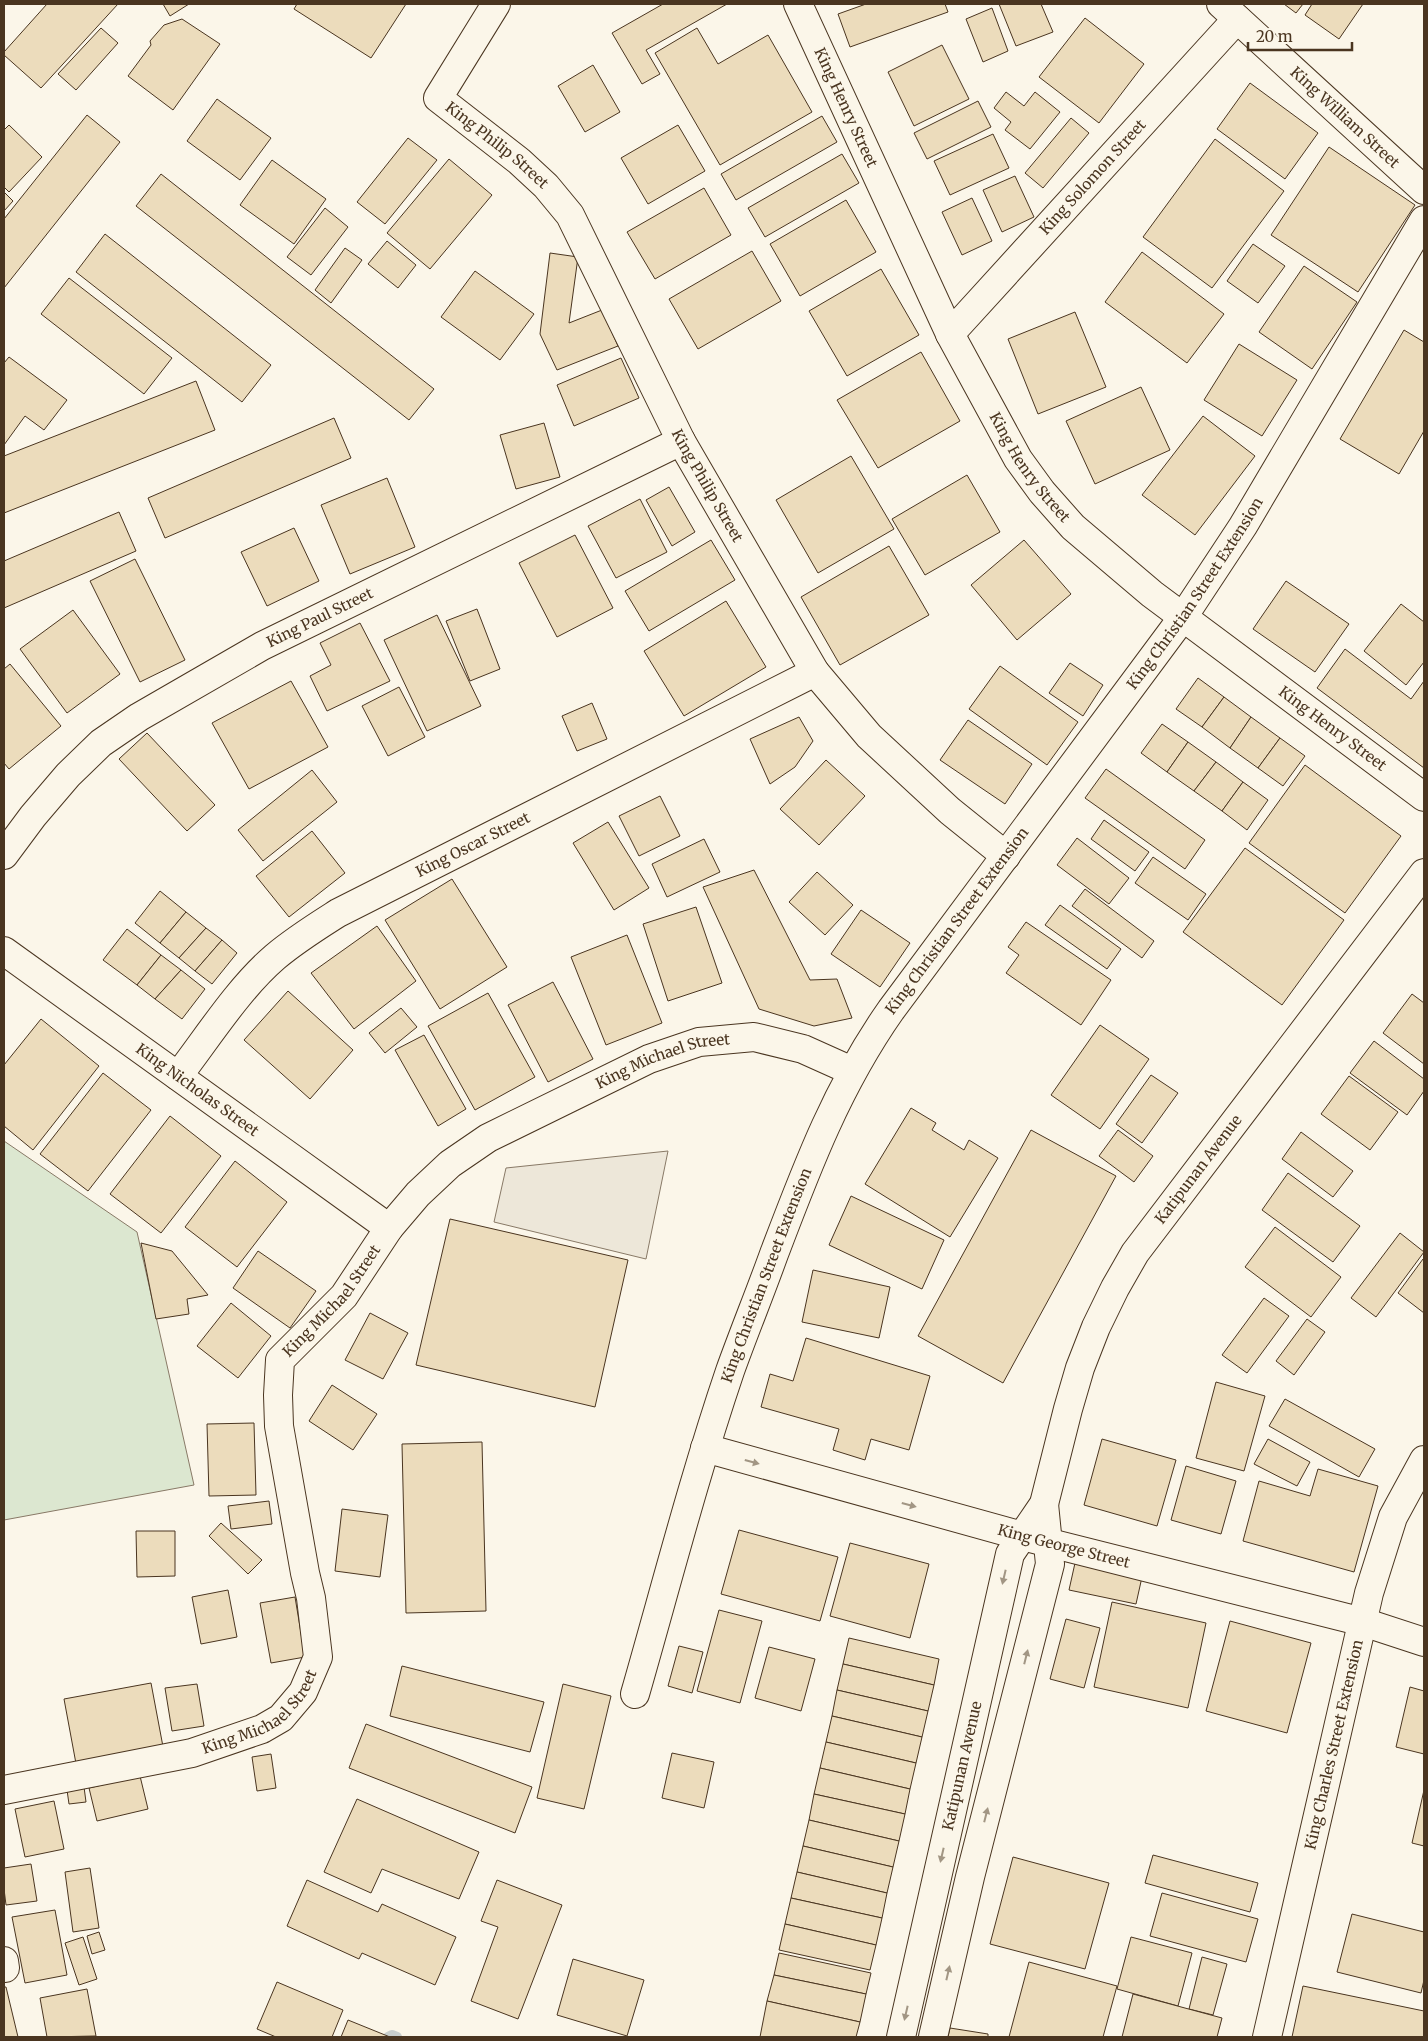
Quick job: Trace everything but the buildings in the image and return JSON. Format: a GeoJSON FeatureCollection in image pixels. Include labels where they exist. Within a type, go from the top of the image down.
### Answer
{"type":"FeatureCollection","features":[{"type":"Feature","properties":{"kind":"street","name":"King Philip Street"},"geometry":{"type":"LineString","coordinates":[[496,4],[438,98],[519,160],[546,186],[570,215],[681,441],[814,672],[869,736],[950,811],[1006,856]]}},
{"type":"Feature","properties":{"kind":"street","name":"King Henry Street"},"geometry":{"type":"LineString","coordinates":[[798,4],[950,334],[1018,459],[1042,492],[1073,528],[1102,553],[1183,617],[1424,797]]}},
{"type":"Feature","properties":{"kind":"street","name":"King Solomon Street"},"geometry":{"type":"LineString","coordinates":[[950,334],[1229,11]]}},
{"type":"Feature","properties":{"kind":"street","name":"King William Street"},"geometry":{"type":"LineString","coordinates":[[1229,11],[1424,190]]}},
{"type":"Feature","properties":{"kind":"street","name":"King Christian Street Extension"},"geometry":{"type":"LineString","coordinates":[[635,1694],[705,1448],[730,1371],[809,1162],[852,1071],[869,1041],[891,1010],[1183,617],[1242,526],[1424,220]]}},
{"type":"Feature","properties":{"kind":"street","name":"King Paul Street"},"geometry":{"type":"LineString","coordinates":[[4,855],[33,816],[68,775],[101,743],[139,717],[262,646],[681,441]]}},
{"type":"Feature","properties":{"kind":"street","name":"King Oscar Street"},"geometry":{"type":"LineString","coordinates":[[178,1076],[243,990],[274,958],[304,934],[338,913],[814,672]]}},
{"type":"Feature","properties":{"kind":"street","name":"Katipunan Avenue"},"geometry":{"type":"LineString","coordinates":[[901,2037],[1010,1554],[1044,1504],[1080,1368],[1096,1327],[1135,1253],[1424,873]]}},
{"type":"Feature","properties":{"kind":"street","name":"King Nicholas Street"},"geometry":{"type":"LineString","coordinates":[[4,951],[390,1228]]}},
{"type":"Feature","properties":{"kind":"street","name":"King Michael Street"},"geometry":{"type":"LineString","coordinates":[[4,1790],[192,1753],[262,1729],[281,1718],[303,1692],[318,1657],[311,1598],[304,1573],[279,1426],[280,1360],[344,1296],[390,1228],[418,1194],[450,1164],[488,1138],[649,1059],[699,1042],[754,1037],[803,1049],[852,1071]]}},
{"type":"Feature","properties":{"kind":"street","name":"King George Street"},"geometry":{"type":"LineString","coordinates":[[705,1448],[1022,1536],[1363,1622],[1424,1642]]}},
{"type":"Feature","properties":{"kind":"street","name":"King Charles Street Extension"},"geometry":{"type":"LineString","coordinates":[[1267,2037],[1369,1593],[1394,1517],[1424,1460]]}},
{"type":"Feature","properties":{"kind":"street","name":"Katipunan Avenue"},"geometry":{"type":"LineString","coordinates":[[933,2037],[970,1877],[1050,1564],[1044,1504]]}},
{"type":"Feature","properties":{"kind":"green space"},"geometry":{"type":"Polygon","coordinates":[[[4,1141],[137,1232],[194,1485],[4,1520],[4,1141]]]}},
{"type":"Feature","properties":{"kind":"shaded area"},"geometry":{"type":"Polygon","coordinates":[[[668,1151],[646,1259],[494,1222],[506,1168],[668,1151]]]}},
{"type":"Feature","properties":{"kind":"waterway"},"geometry":{"type":"LineString","coordinates":[[388,2037],[392,2035],[397,2037]]}}]}
